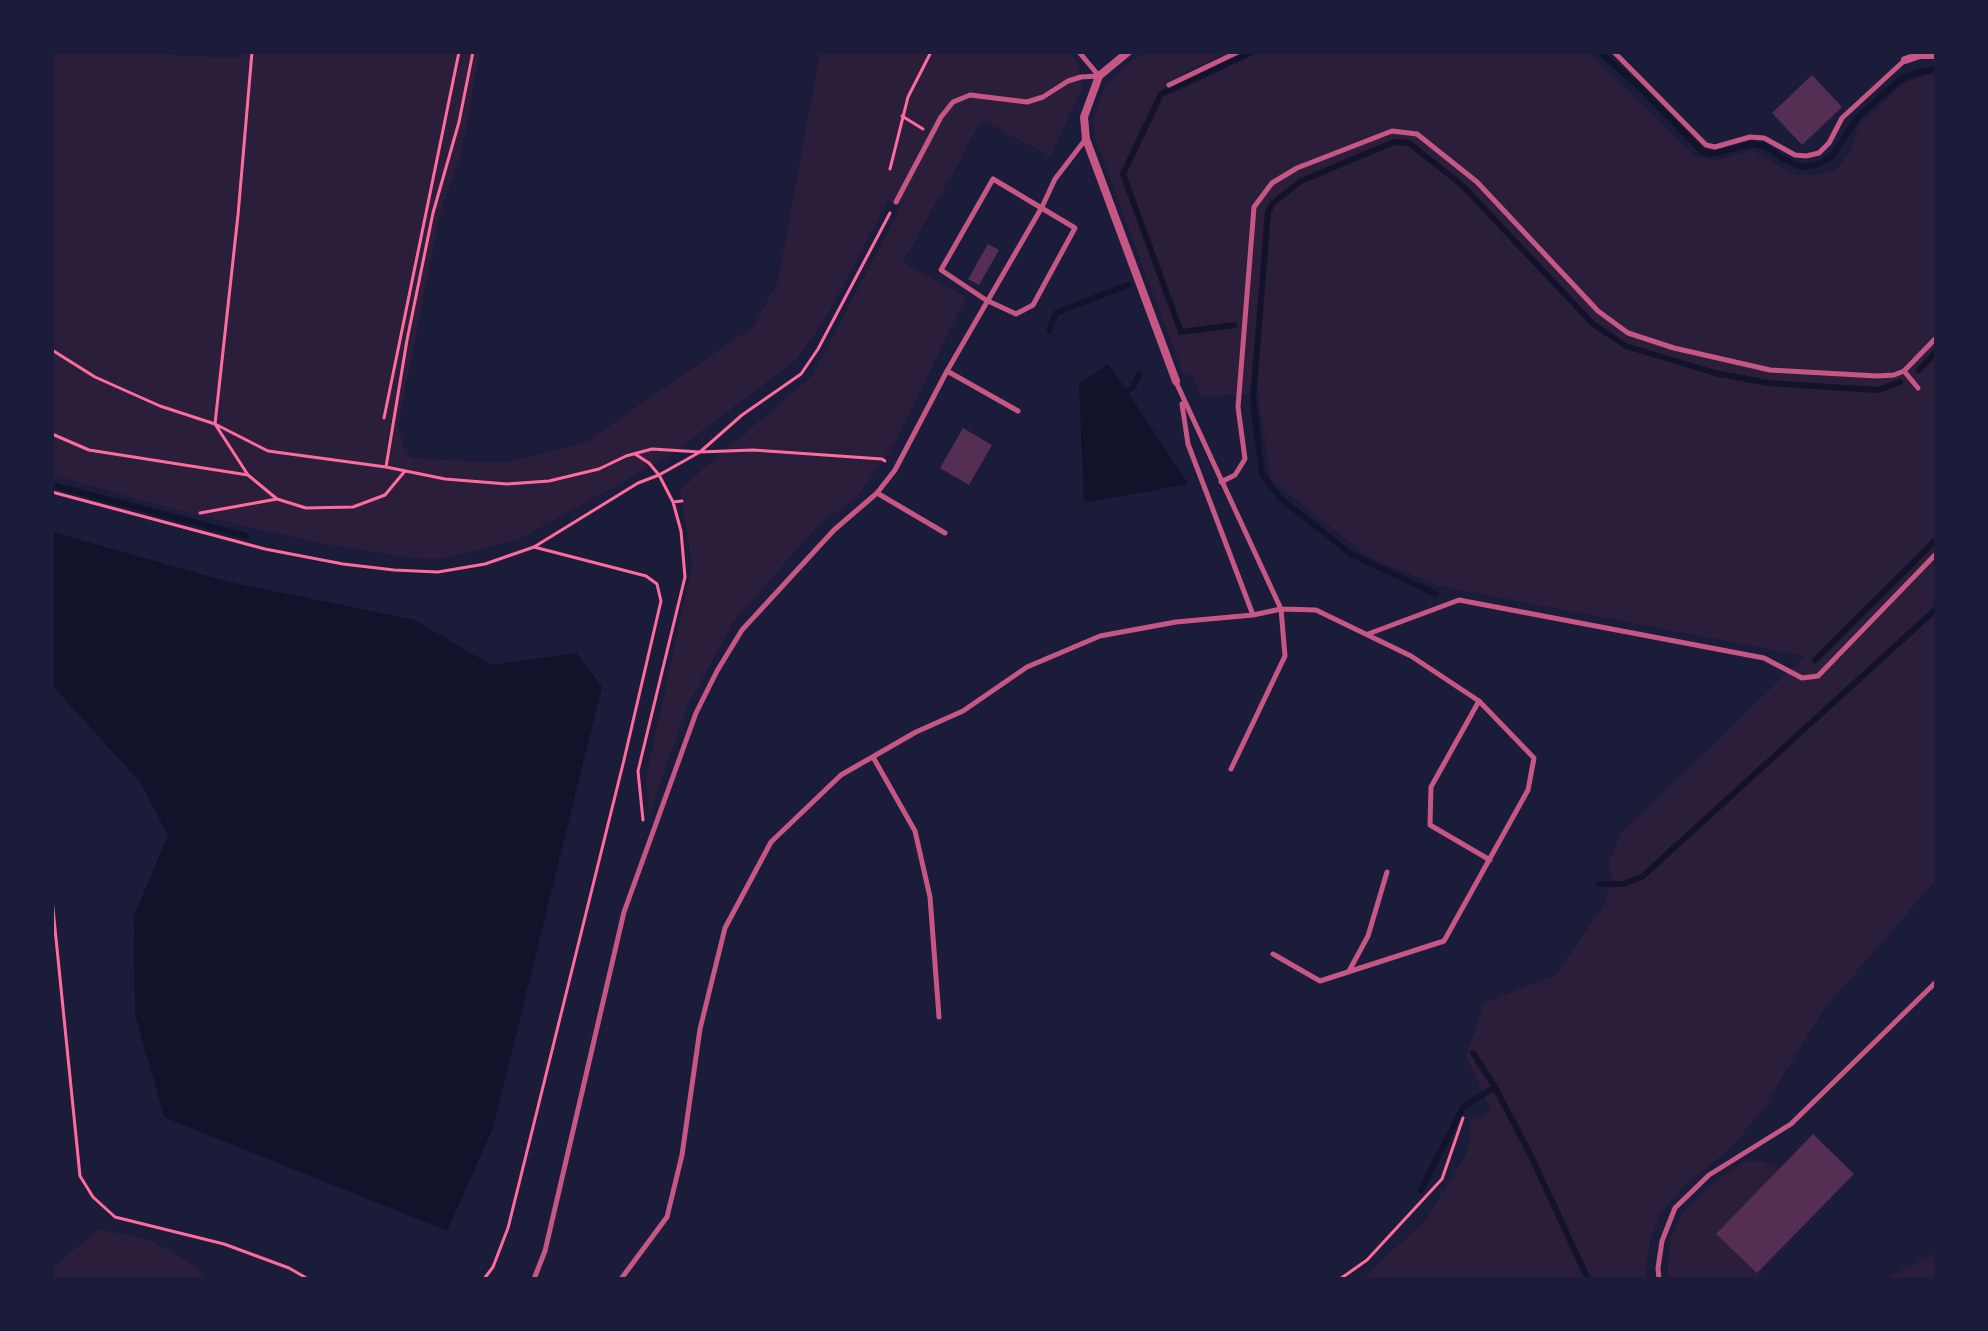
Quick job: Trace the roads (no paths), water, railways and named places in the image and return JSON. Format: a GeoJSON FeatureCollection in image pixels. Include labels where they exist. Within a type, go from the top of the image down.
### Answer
{"type":"FeatureCollection","features":[{"type":"Feature","properties":{"kind":"street"},"geometry":{"type":"LineString","coordinates":[[1128,52],[1099,76],[1084,117],[1086,139],[1176,381]]}},
{"type":"Feature","properties":{"kind":"street"},"geometry":{"type":"LineString","coordinates":[[1905,60],[1920,55],[1936,55]]}},
{"type":"Feature","properties":{"kind":"lane"},"geometry":{"type":"LineString","coordinates":[[1079,52],[1099,76]]}},
{"type":"Feature","properties":{"kind":"lane"},"geometry":{"type":"LineString","coordinates":[[1169,85],[1238,52]]}},
{"type":"Feature","properties":{"kind":"lane"},"geometry":{"type":"LineString","coordinates":[[1614,52],[1706,145],[1715,147],[1750,137],[1764,138],[1795,155],[1806,156],[1819,153],[1829,143],[1842,118],[1905,60]]}},
{"type":"Feature","properties":{"kind":"lane"},"geometry":{"type":"LineString","coordinates":[[896,202],[933,132],[953,102],[970,95],[1027,102],[1043,97],[1068,81],[1099,76]]}},
{"type":"Feature","properties":{"kind":"lane"},"geometry":{"type":"LineString","coordinates":[[1221,482],[1235,475],[1245,459],[1238,407],[1254,207],[1272,183],[1297,168],[1392,131],[1417,134],[1477,182],[1598,311],[1628,333],[1674,348],[1770,370],[1877,376],[1904,371],[1936,338]]}},
{"type":"Feature","properties":{"kind":"lane"},"geometry":{"type":"LineString","coordinates":[[534,1279],[545,1251],[624,912],[696,713],[742,630],[834,530],[877,493],[895,470],[1055,179],[1086,139]]}},
{"type":"Feature","properties":{"kind":"lane"},"geometry":{"type":"LineString","coordinates":[[993,179],[1075,228],[1033,305],[1016,314],[986,300],[941,270],[993,179]]}},
{"type":"Feature","properties":{"kind":"lane"},"geometry":{"type":"LineString","coordinates":[[947,371],[1018,411]]}},
{"type":"Feature","properties":{"kind":"lane"},"geometry":{"type":"LineString","coordinates":[[1904,371],[1918,388]]}},
{"type":"Feature","properties":{"kind":"lane"},"geometry":{"type":"LineString","coordinates":[[1176,381],[1281,609],[1285,656],[1231,769]]}},
{"type":"Feature","properties":{"kind":"lane"},"geometry":{"type":"LineString","coordinates":[[1181,395],[1188,444],[1253,615]]}},
{"type":"Feature","properties":{"kind":"lane"},"geometry":{"type":"LineString","coordinates":[[877,493],[945,533]]}},
{"type":"Feature","properties":{"kind":"lane"},"geometry":{"type":"LineString","coordinates":[[1367,635],[1459,600],[1764,658],[1802,678],[1818,676],[1936,554]]}},
{"type":"Feature","properties":{"kind":"lane"},"geometry":{"type":"LineString","coordinates":[[621,1279],[667,1217],[682,1155],[700,1029],[725,928],[771,842],[841,775],[916,732],[963,711],[1027,667],[1100,636],[1176,622],[1253,615],[1281,609],[1316,610],[1411,656],[1479,701],[1534,758],[1528,790],[1444,941],[1320,981],[1273,954]]}},
{"type":"Feature","properties":{"kind":"lane"},"geometry":{"type":"LineString","coordinates":[[1479,701],[1431,787],[1430,825],[1490,860]]}},
{"type":"Feature","properties":{"kind":"lane"},"geometry":{"type":"LineString","coordinates":[[873,757],[915,831],[930,897],[939,1017]]}},
{"type":"Feature","properties":{"kind":"lane"},"geometry":{"type":"LineString","coordinates":[[1348,972],[1368,936],[1387,872]]}},
{"type":"Feature","properties":{"kind":"lane"},"geometry":{"type":"LineString","coordinates":[[1659,1279],[1662,1241],[1675,1208],[1709,1175],[1791,1124],[1936,982]]}},
{"type":"Feature","properties":{"kind":"waterway"},"geometry":{"type":"LineString","coordinates":[[1234,325],[1181,332],[1123,174],[1161,94],[1251,52]]}},
{"type":"Feature","properties":{"kind":"waterway"},"geometry":{"type":"LineString","coordinates":[[1600,52],[1703,152],[1712,154],[1752,144],[1765,146],[1802,167],[1819,164],[1832,156],[1858,117],[1901,79],[1936,69]]}},
{"type":"Feature","properties":{"kind":"waterway"},"geometry":{"type":"LineString","coordinates":[[1436,594],[1351,554],[1280,498],[1262,474],[1253,400],[1268,212],[1273,203],[1301,181],[1394,142],[1409,143],[1462,185],[1593,324],[1626,346],[1715,373],[1768,383],[1878,390],[1900,382]]}},
{"type":"Feature","properties":{"kind":"waterway"},"geometry":{"type":"LineString","coordinates":[[1049,331],[1056,313],[1128,285]]}},
{"type":"Feature","properties":{"kind":"waterway"},"geometry":{"type":"LineString","coordinates":[[1919,370],[1936,352]]}},
{"type":"Feature","properties":{"kind":"waterway"},"geometry":{"type":"LineString","coordinates":[[1127,391],[1133,387],[1139,374]]}},
{"type":"Feature","properties":{"kind":"waterway"},"geometry":{"type":"LineString","coordinates":[[52,485],[246,536]]}},
{"type":"Feature","properties":{"kind":"waterway"},"geometry":{"type":"LineString","coordinates":[[1815,660],[1936,540]]}},
{"type":"Feature","properties":{"kind":"waterway"},"geometry":{"type":"LineString","coordinates":[[1599,884],[1624,884],[1643,876],[1936,609]]}},
{"type":"Feature","properties":{"kind":"waterway"},"geometry":{"type":"LineString","coordinates":[[1473,1053],[1495,1087],[1530,1154],[1588,1279]]}},
{"type":"Feature","properties":{"kind":"waterway"},"geometry":{"type":"LineString","coordinates":[[1421,1190],[1463,1107],[1495,1087]]}}]}
